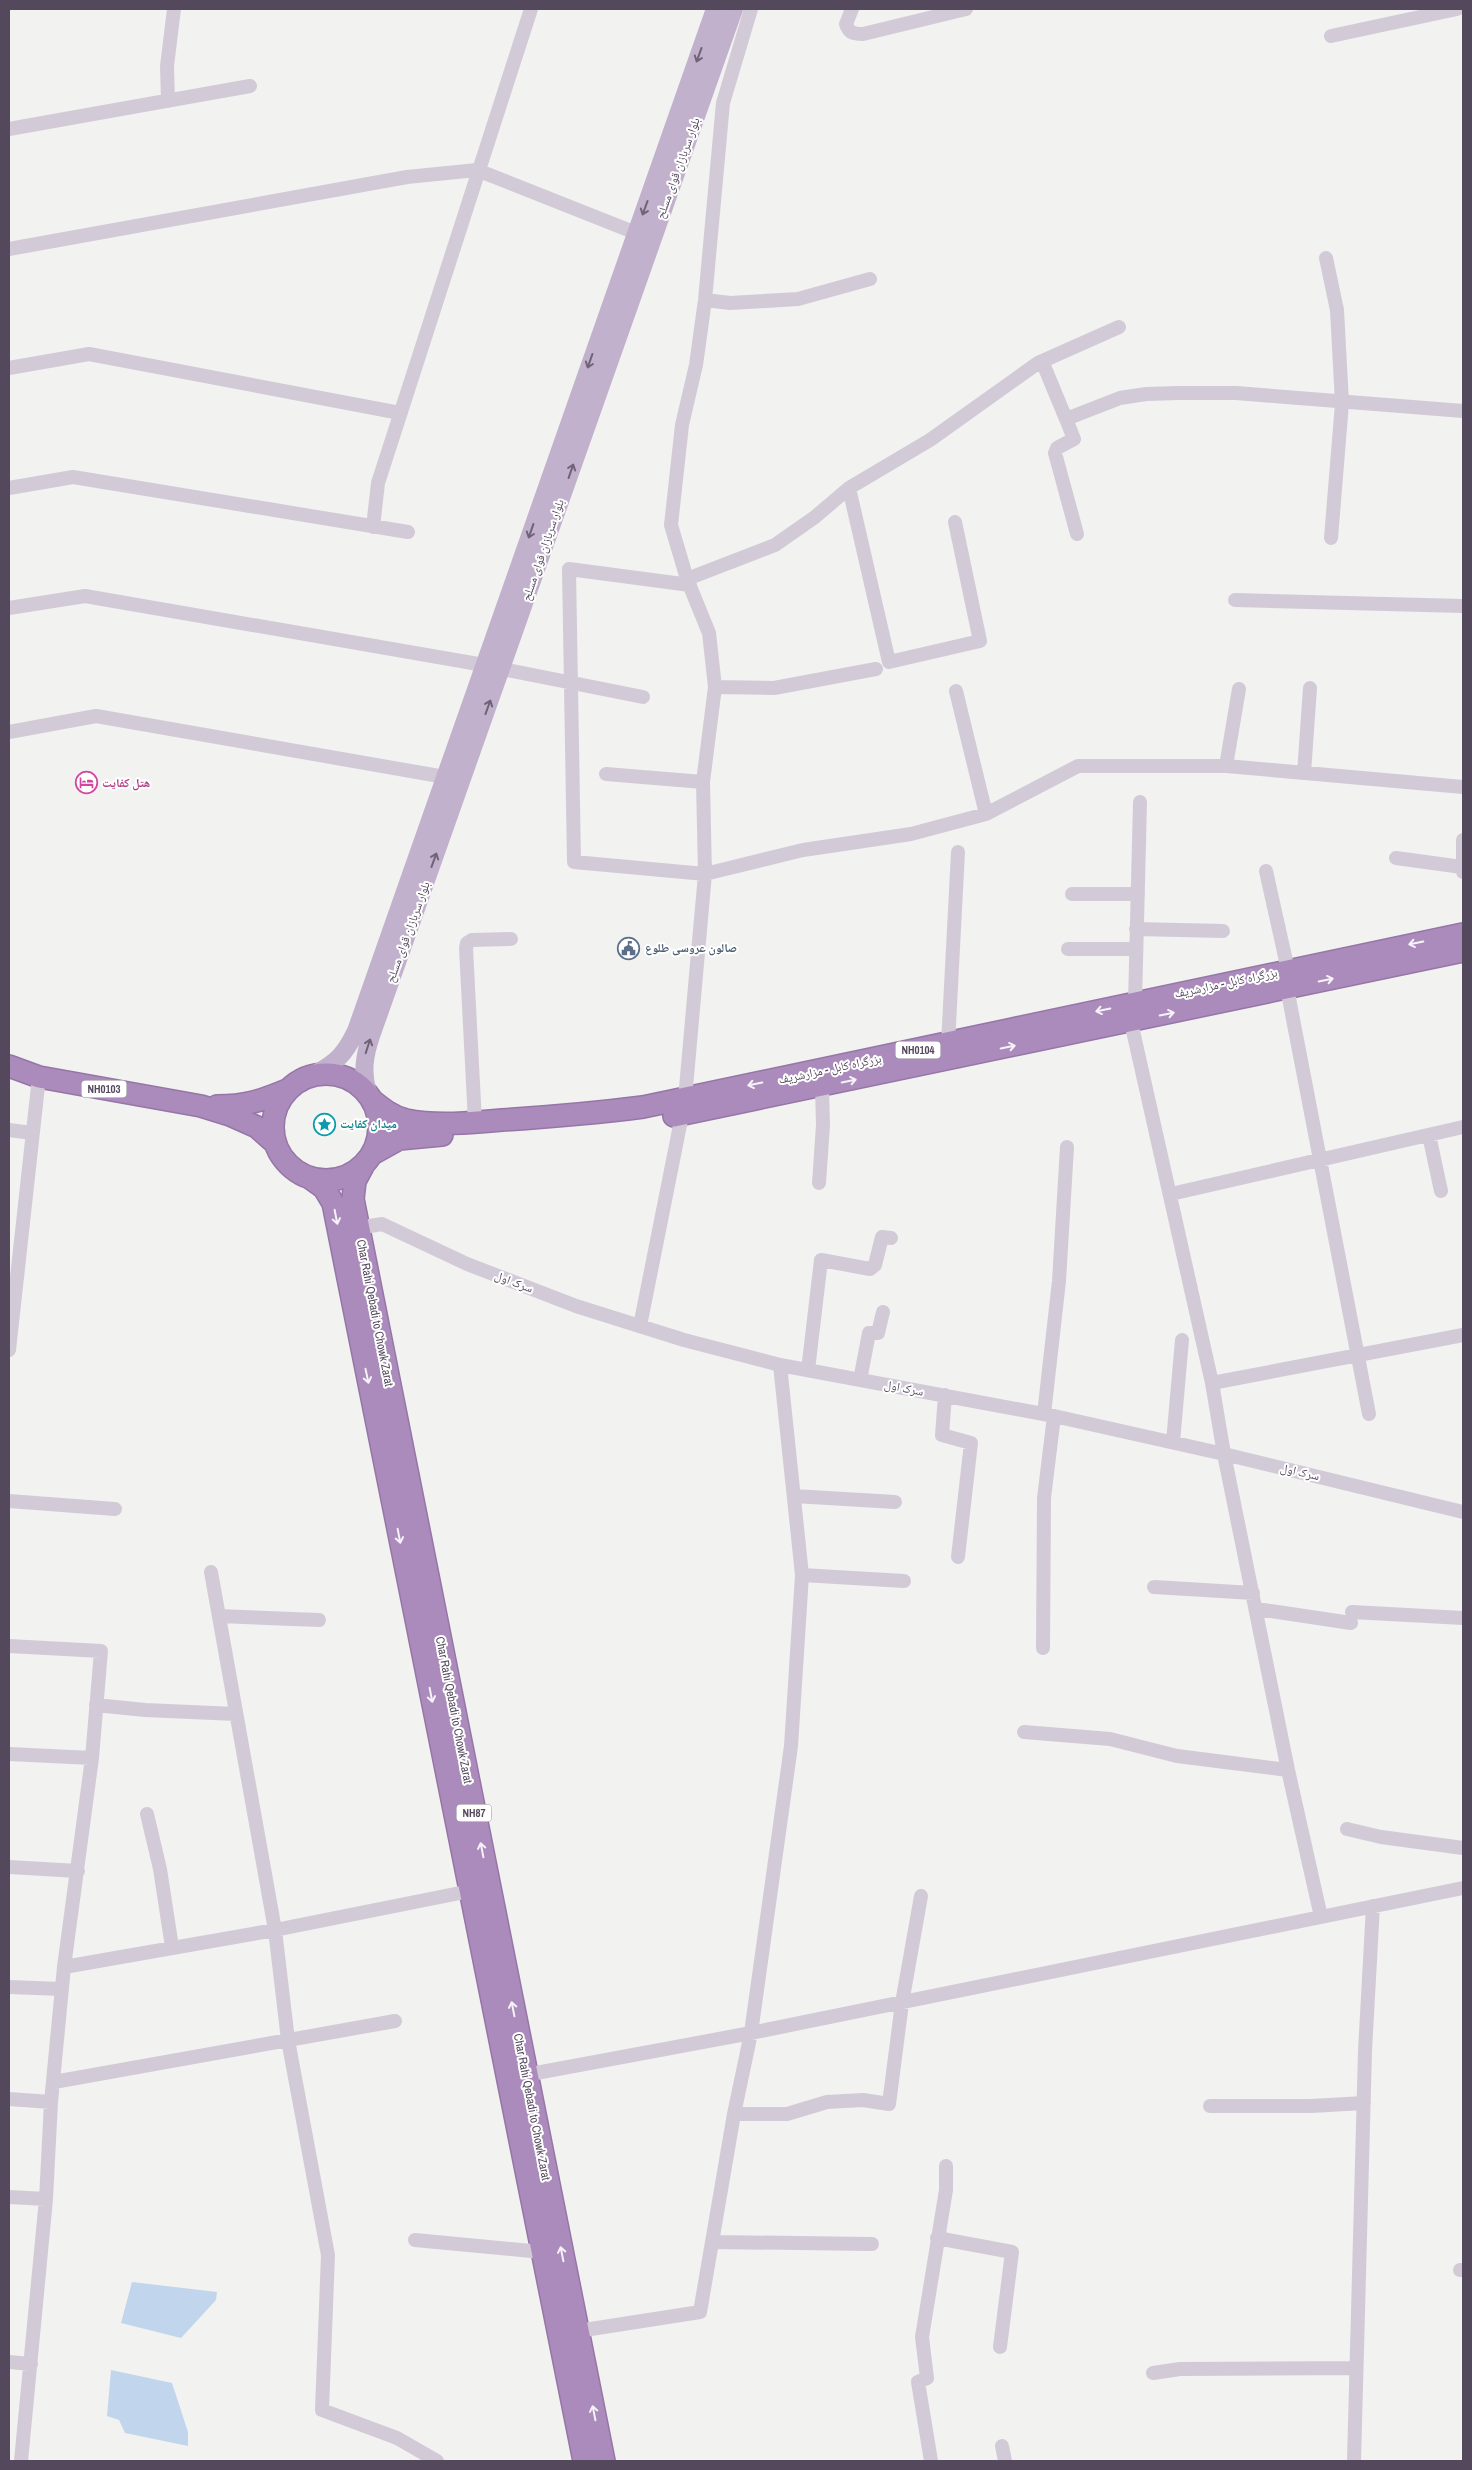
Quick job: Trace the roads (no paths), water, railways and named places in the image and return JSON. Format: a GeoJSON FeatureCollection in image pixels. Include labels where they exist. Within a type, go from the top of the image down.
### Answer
{"type":"FeatureCollection","features":[{"type":"Feature","properties":{"kind":"highway","name":"بزرگراه کابل - مزارشریف"},"geometry":{"type":"LineString","coordinates":[[368,1160],[399,1139],[415,1136],[563,1130],[684,1107],[822,1087],[1133,1012],[1288,979],[1463,934]]}},
{"type":"Feature","properties":{"kind":"highway","name":"بزرگراه کابل - مزارشریف"},"geometry":{"type":"LineString","coordinates":[[1288,979],[1463,951]]}},
{"type":"Feature","properties":{"kind":"highway","name":"بزرگراه کابل - مزارشریف"},"geometry":{"type":"LineString","coordinates":[[371,1097],[388,1113],[404,1120],[424,1122],[475,1122],[684,1107],[948,1044],[1133,1012]]}},
{"type":"Feature","properties":{"kind":"highway","name":"NH0103"},"geometry":{"type":"LineString","coordinates":[[9,1066],[39,1077],[201,1106],[230,1115],[257,1127],[275,1143]]}},
{"type":"Feature","properties":{"kind":"highway"},"geometry":{"type":"LineString","coordinates":[[330,1073],[344,1076],[357,1083],[371,1097],[379,1118],[379,1137],[368,1160],[352,1174],[338,1179],[324,1180],[310,1178],[288,1165],[275,1143],[272,1129],[273,1115],[278,1101],[287,1090],[300,1080],[315,1074],[330,1073]]}},
{"type":"Feature","properties":{"kind":"highway","name":"NH0103"},"geometry":{"type":"LineString","coordinates":[[201,1106],[241,1106],[259,1102],[287,1090]]}},
{"type":"Feature","properties":{"kind":"highway","name":"Char Rahi Qebadi to Chowk Zarat"},"geometry":{"type":"LineString","coordinates":[[368,1160],[355,1181],[353,1199],[517,2076],[542,2252],[584,2461]]}},
{"type":"Feature","properties":{"kind":"highway","name":"Char Rahi Qebadi to Chowk Zarat"},"geometry":{"type":"LineString","coordinates":[[310,1178],[324,1188],[333,1203],[470,1891],[517,2076],[578,2331],[604,2461]]}},
{"type":"Feature","properties":{"kind":"main road","name":"بلوار سربازان قوای مسلح"},"geometry":{"type":"LineString","coordinates":[[315,1074],[334,1063],[346,1051],[356,1031],[715,9]]}},
{"type":"Feature","properties":{"kind":"main road","name":"بلوار سربازان قوای مسلح"},"geometry":{"type":"LineString","coordinates":[[371,1097],[363,1074],[364,1056],[734,9]]}},
{"type":"Feature","properties":{"kind":"street"},"geometry":{"type":"LineString","coordinates":[[168,101],[168,66],[174,9]]}},
{"type":"Feature","properties":{"kind":"street"},"geometry":{"type":"LineString","coordinates":[[373,527],[378,483],[477,170],[531,9]]}},
{"type":"Feature","properties":{"kind":"street"},"geometry":{"type":"LineString","coordinates":[[640,1326],[684,1107],[705,874],[703,782],[715,687],[709,633],[689,582],[671,525],[682,425],[696,365],[705,300],[723,103],[751,9]]}},
{"type":"Feature","properties":{"kind":"street"},"geometry":{"type":"LineString","coordinates":[[852,9],[846,24],[848,30],[853,34],[863,34],[966,9]]}},
{"type":"Feature","properties":{"kind":"street"},"geometry":{"type":"LineString","coordinates":[[1331,36],[1457,9]]}},
{"type":"Feature","properties":{"kind":"street"},"geometry":{"type":"LineString","coordinates":[[9,130],[250,86]]}},
{"type":"Feature","properties":{"kind":"street"},"geometry":{"type":"LineString","coordinates":[[9,250],[407,177],[477,170],[636,233]]}},
{"type":"Feature","properties":{"kind":"street"},"geometry":{"type":"LineString","coordinates":[[1326,258],[1337,310],[1342,403],[1330,538]]}},
{"type":"Feature","properties":{"kind":"street"},"geometry":{"type":"LineString","coordinates":[[705,300],[730,303],[798,299],[870,279]]}},
{"type":"Feature","properties":{"kind":"street"},"geometry":{"type":"LineString","coordinates":[[1119,327],[1042,361],[930,440],[849,488],[815,517],[775,545],[689,582],[569,569],[574,862],[705,874],[803,850],[911,834],[986,814],[1078,766],[1226,766],[1463,787]]}},
{"type":"Feature","properties":{"kind":"street"},"geometry":{"type":"LineString","coordinates":[[9,368],[89,354],[400,413]]}},
{"type":"Feature","properties":{"kind":"street"},"geometry":{"type":"LineString","coordinates":[[1042,361],[1074,439],[1057,448],[1055,453],[1077,534]]}},
{"type":"Feature","properties":{"kind":"street"},"geometry":{"type":"LineString","coordinates":[[1066,419],[1120,398],[1146,394],[1236,393],[1342,403],[1463,411]]}},
{"type":"Feature","properties":{"kind":"street"},"geometry":{"type":"LineString","coordinates":[[9,488],[73,477],[408,532]]}},
{"type":"Feature","properties":{"kind":"street"},"geometry":{"type":"LineString","coordinates":[[849,488],[889,662],[980,641],[955,522]]}},
{"type":"Feature","properties":{"kind":"street"},"geometry":{"type":"LineString","coordinates":[[9,608],[85,596],[484,665]]}},
{"type":"Feature","properties":{"kind":"street"},"geometry":{"type":"LineString","coordinates":[[1235,600],[1463,606]]}},
{"type":"Feature","properties":{"kind":"street"},"geometry":{"type":"LineString","coordinates":[[502,669],[571,681],[643,697]]}},
{"type":"Feature","properties":{"kind":"street"},"geometry":{"type":"LineString","coordinates":[[715,687],[774,688],[876,669]]}},
{"type":"Feature","properties":{"kind":"street"},"geometry":{"type":"LineString","coordinates":[[1304,773],[1310,688]]}},
{"type":"Feature","properties":{"kind":"street"},"geometry":{"type":"LineString","coordinates":[[1226,766],[1239,689]]}},
{"type":"Feature","properties":{"kind":"street"},"geometry":{"type":"LineString","coordinates":[[956,691],[986,814]]}},
{"type":"Feature","properties":{"kind":"street"},"geometry":{"type":"LineString","coordinates":[[9,732],[96,716],[445,777]]}},
{"type":"Feature","properties":{"kind":"street"},"geometry":{"type":"LineString","coordinates":[[606,774],[703,782]]}},
{"type":"Feature","properties":{"kind":"street"},"geometry":{"type":"LineString","coordinates":[[1140,802],[1133,1012],[1212,1383],[1224,1454],[1257,1609],[1288,1770],[1321,1917]]}},
{"type":"Feature","properties":{"kind":"street"},"geometry":{"type":"LineString","coordinates":[[1396,858],[1463,870],[1463,840]]}},
{"type":"Feature","properties":{"kind":"street"},"geometry":{"type":"LineString","coordinates":[[948,1044],[958,852]]}},
{"type":"Feature","properties":{"kind":"street"},"geometry":{"type":"LineString","coordinates":[[1266,871],[1288,979],[1356,1356],[1369,1414]]}},
{"type":"Feature","properties":{"kind":"street"},"geometry":{"type":"LineString","coordinates":[[1072,894],[1138,894]]}},
{"type":"Feature","properties":{"kind":"street"},"geometry":{"type":"LineString","coordinates":[[1136,930],[1223,930]]}},
{"type":"Feature","properties":{"kind":"street"},"geometry":{"type":"LineString","coordinates":[[475,1122],[466,948],[467,943],[472,940],[511,939]]}},
{"type":"Feature","properties":{"kind":"street"},"geometry":{"type":"LineString","coordinates":[[1068,949],[1136,949]]}},
{"type":"Feature","properties":{"kind":"street"},"geometry":{"type":"LineString","coordinates":[[9,1350],[39,1077]]}},
{"type":"Feature","properties":{"kind":"street"},"geometry":{"type":"LineString","coordinates":[[819,1183],[823,1125],[822,1087]]}},
{"type":"Feature","properties":{"kind":"street"},"geometry":{"type":"LineString","coordinates":[[9,1130],[32,1133]]}},
{"type":"Feature","properties":{"kind":"street"},"geometry":{"type":"LineString","coordinates":[[1171,1194],[1319,1159],[1429,1135],[1463,1130]]}},
{"type":"Feature","properties":{"kind":"street"},"geometry":{"type":"LineString","coordinates":[[1429,1135],[1441,1191]]}},
{"type":"Feature","properties":{"kind":"street"},"geometry":{"type":"LineString","coordinates":[[1042,1648],[1044,1498],[1067,1147]]}},
{"type":"Feature","properties":{"kind":"street","name":"سرک اول"},"geometry":{"type":"LineString","coordinates":[[358,1228],[382,1224],[467,1264],[576,1306],[780,1365],[1049,1415],[1173,1442],[1463,1512]]}},
{"type":"Feature","properties":{"kind":"street"},"geometry":{"type":"LineString","coordinates":[[808,1370],[821,1260],[870,1269],[875,1265],[882,1237],[891,1238]]}},
{"type":"Feature","properties":{"kind":"street"},"geometry":{"type":"LineString","coordinates":[[860,1380],[869,1333],[878,1333],[882,1312]]}},
{"type":"Feature","properties":{"kind":"street"},"geometry":{"type":"LineString","coordinates":[[1212,1383],[1463,1335]]}},
{"type":"Feature","properties":{"kind":"street"},"geometry":{"type":"LineString","coordinates":[[1173,1442],[1182,1340]]}},
{"type":"Feature","properties":{"kind":"street"},"geometry":{"type":"LineString","coordinates":[[578,2331],[700,2312],[734,2114],[751,2033],[791,1746],[802,1575],[780,1365]]}},
{"type":"Feature","properties":{"kind":"street"},"geometry":{"type":"LineString","coordinates":[[945,1395],[942,1435],[971,1443],[961,1516],[958,1556]]}},
{"type":"Feature","properties":{"kind":"street"},"geometry":{"type":"LineString","coordinates":[[794,1496],[895,1502]]}},
{"type":"Feature","properties":{"kind":"street"},"geometry":{"type":"LineString","coordinates":[[9,1501],[115,1509]]}},
{"type":"Feature","properties":{"kind":"street"},"geometry":{"type":"LineString","coordinates":[[211,1572],[275,1930],[288,2040],[328,2255],[322,2410],[397,2438],[437,2461]]}},
{"type":"Feature","properties":{"kind":"street"},"geometry":{"type":"LineString","coordinates":[[802,1575],[904,1581]]}},
{"type":"Feature","properties":{"kind":"street"},"geometry":{"type":"LineString","coordinates":[[1154,1587],[1253,1593]]}},
{"type":"Feature","properties":{"kind":"street"},"geometry":{"type":"LineString","coordinates":[[1257,1609],[1351,1617],[1463,1618]]}},
{"type":"Feature","properties":{"kind":"street"},"geometry":{"type":"LineString","coordinates":[[219,1616],[320,1620]]}},
{"type":"Feature","properties":{"kind":"street"},"geometry":{"type":"LineString","coordinates":[[9,1646],[101,1651],[92,1758],[64,1967],[51,2102],[46,2199],[21,2461]]}},
{"type":"Feature","properties":{"kind":"street"},"geometry":{"type":"LineString","coordinates":[[96,1705],[145,1710],[236,1714]]}},
{"type":"Feature","properties":{"kind":"street"},"geometry":{"type":"LineString","coordinates":[[1024,1732],[1110,1740],[1177,1756],[1288,1770]]}},
{"type":"Feature","properties":{"kind":"street"},"geometry":{"type":"LineString","coordinates":[[9,1754],[92,1758]]}},
{"type":"Feature","properties":{"kind":"street"},"geometry":{"type":"LineString","coordinates":[[147,1814],[160,1870],[172,1947]]}},
{"type":"Feature","properties":{"kind":"street"},"geometry":{"type":"LineString","coordinates":[[1347,1829],[1463,1848]]}},
{"type":"Feature","properties":{"kind":"street"},"geometry":{"type":"LineString","coordinates":[[9,1867],[78,1871]]}},
{"type":"Feature","properties":{"kind":"street"},"geometry":{"type":"LineString","coordinates":[[517,2076],[902,2003],[1463,1888]]}},
{"type":"Feature","properties":{"kind":"street"},"geometry":{"type":"LineString","coordinates":[[64,1967],[275,1930],[470,1891]]}},
{"type":"Feature","properties":{"kind":"street"},"geometry":{"type":"LineString","coordinates":[[734,2114],[787,2114],[826,2102],[864,2100],[889,2104],[902,2003],[921,1896]]}},
{"type":"Feature","properties":{"kind":"street"},"geometry":{"type":"LineString","coordinates":[[1354,2461],[1355,2368],[1364,2103],[1373,1906]]}},
{"type":"Feature","properties":{"kind":"street"},"geometry":{"type":"LineString","coordinates":[[9,1986],[62,1989]]}},
{"type":"Feature","properties":{"kind":"street"},"geometry":{"type":"LineString","coordinates":[[54,2082],[395,2021]]}},
{"type":"Feature","properties":{"kind":"street"},"geometry":{"type":"LineString","coordinates":[[9,2100],[51,2102]]}},
{"type":"Feature","properties":{"kind":"street"},"geometry":{"type":"LineString","coordinates":[[1210,2106],[1311,2106],[1364,2103]]}},
{"type":"Feature","properties":{"kind":"street"},"geometry":{"type":"LineString","coordinates":[[930,2461],[918,2382],[928,2378],[922,2337],[946,2190],[946,2166]]}},
{"type":"Feature","properties":{"kind":"street"},"geometry":{"type":"LineString","coordinates":[[9,2197],[46,2199]]}},
{"type":"Feature","properties":{"kind":"street"},"geometry":{"type":"LineString","coordinates":[[937,2238],[1012,2252],[1000,2347]]}},
{"type":"Feature","properties":{"kind":"street"},"geometry":{"type":"LineString","coordinates":[[415,2240],[542,2252]]}},
{"type":"Feature","properties":{"kind":"street"},"geometry":{"type":"LineString","coordinates":[[713,2242],[872,2244]]}},
{"type":"Feature","properties":{"kind":"street"},"geometry":{"type":"LineString","coordinates":[[9,2362],[31,2364]]}},
{"type":"Feature","properties":{"kind":"street"},"geometry":{"type":"LineString","coordinates":[[1153,2373],[1180,2369],[1355,2368]]}},
{"type":"Feature","properties":{"kind":"street"},"geometry":{"type":"LineString","coordinates":[[1002,2446],[1005,2461]]}},
{"type":"Feature","properties":{"kind":"place","name":"هتل کفایت"},"geometry":{"type":"Point","coordinates":[86,783]}},
{"type":"Feature","properties":{"kind":"place","name":"صالون عروسی طلوع"},"geometry":{"type":"Point","coordinates":[629,948]}},
{"type":"Feature","properties":{"kind":"place","name":"میدان کفایت"},"geometry":{"type":"Point","coordinates":[324,1124]}}]}
